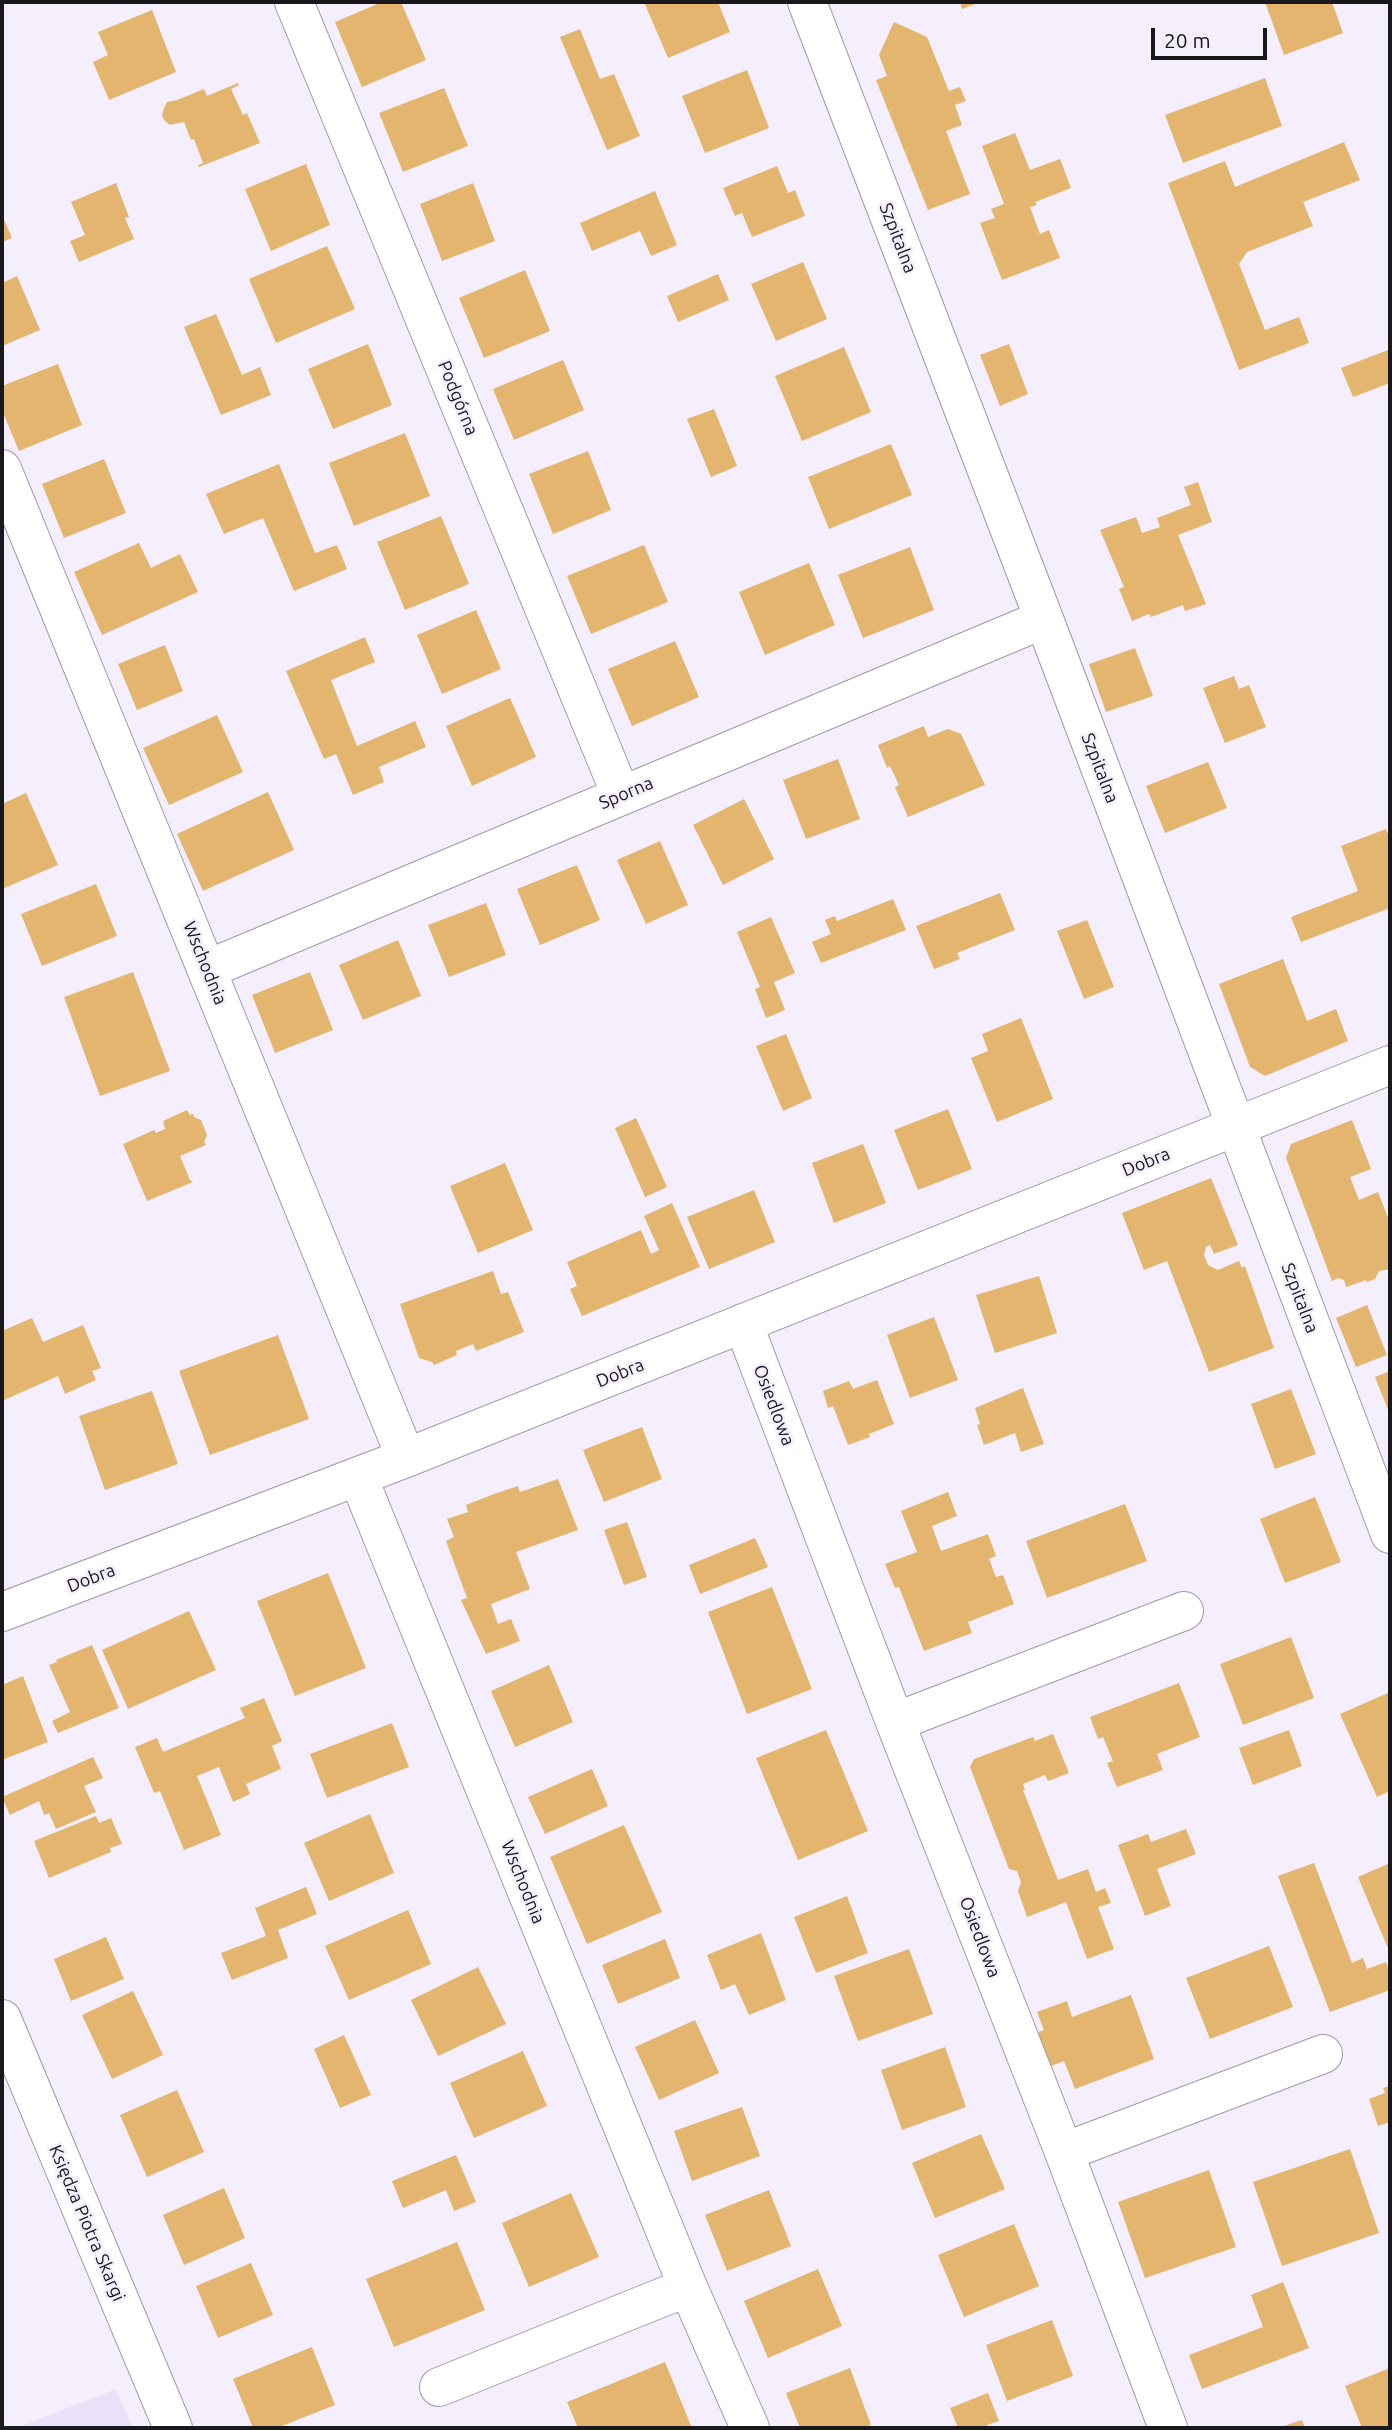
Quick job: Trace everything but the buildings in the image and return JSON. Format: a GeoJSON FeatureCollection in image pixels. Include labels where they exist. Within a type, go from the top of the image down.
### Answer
{"type":"FeatureCollection","features":[{"type":"Feature","properties":{"kind":"street","name":"Podgórna"},"geometry":{"type":"LineString","coordinates":[[294,2],[621,795]]}},
{"type":"Feature","properties":{"kind":"street","name":"Szpitalna"},"geometry":{"type":"LineString","coordinates":[[807,2],[1390,1534]]}},
{"type":"Feature","properties":{"kind":"street","name":"Wschodnia"},"geometry":{"type":"LineString","coordinates":[[2,468],[406,1458]]}},
{"type":"Feature","properties":{"kind":"street","name":"Sporna"},"geometry":{"type":"LineString","coordinates":[[208,969],[1044,619]]}},
{"type":"Feature","properties":{"kind":"street","name":"Dobra"},"geometry":{"type":"LineString","coordinates":[[2,1612],[358,1477],[1390,1065]]}},
{"type":"Feature","properties":{"kind":"street","name":"Osiedlowa"},"geometry":{"type":"LineString","coordinates":[[743,1323],[1168,2428]]}},
{"type":"Feature","properties":{"kind":"street","name":"Wschodnia"},"geometry":{"type":"LineString","coordinates":[[358,1477],[688,2287],[750,2428]]}},
{"type":"Feature","properties":{"kind":"street"},"geometry":{"type":"LineString","coordinates":[[895,1722],[1184,1611]]}},
{"type":"Feature","properties":{"kind":"street","name":"Księdza Piotra Skargi"},"geometry":{"type":"LineString","coordinates":[[2,2018],[173,2428]]}},
{"type":"Feature","properties":{"kind":"street"},"geometry":{"type":"LineString","coordinates":[[1064,2152],[1323,2054]]}},
{"type":"Feature","properties":{"kind":"street"},"geometry":{"type":"LineString","coordinates":[[439,2387],[688,2287]]}},
{"type":"Feature","properties":{"kind":"shaded area"},"geometry":{"type":"Polygon","coordinates":[[[116,2389],[132,2428],[17,2428],[116,2389]]]}}]}
